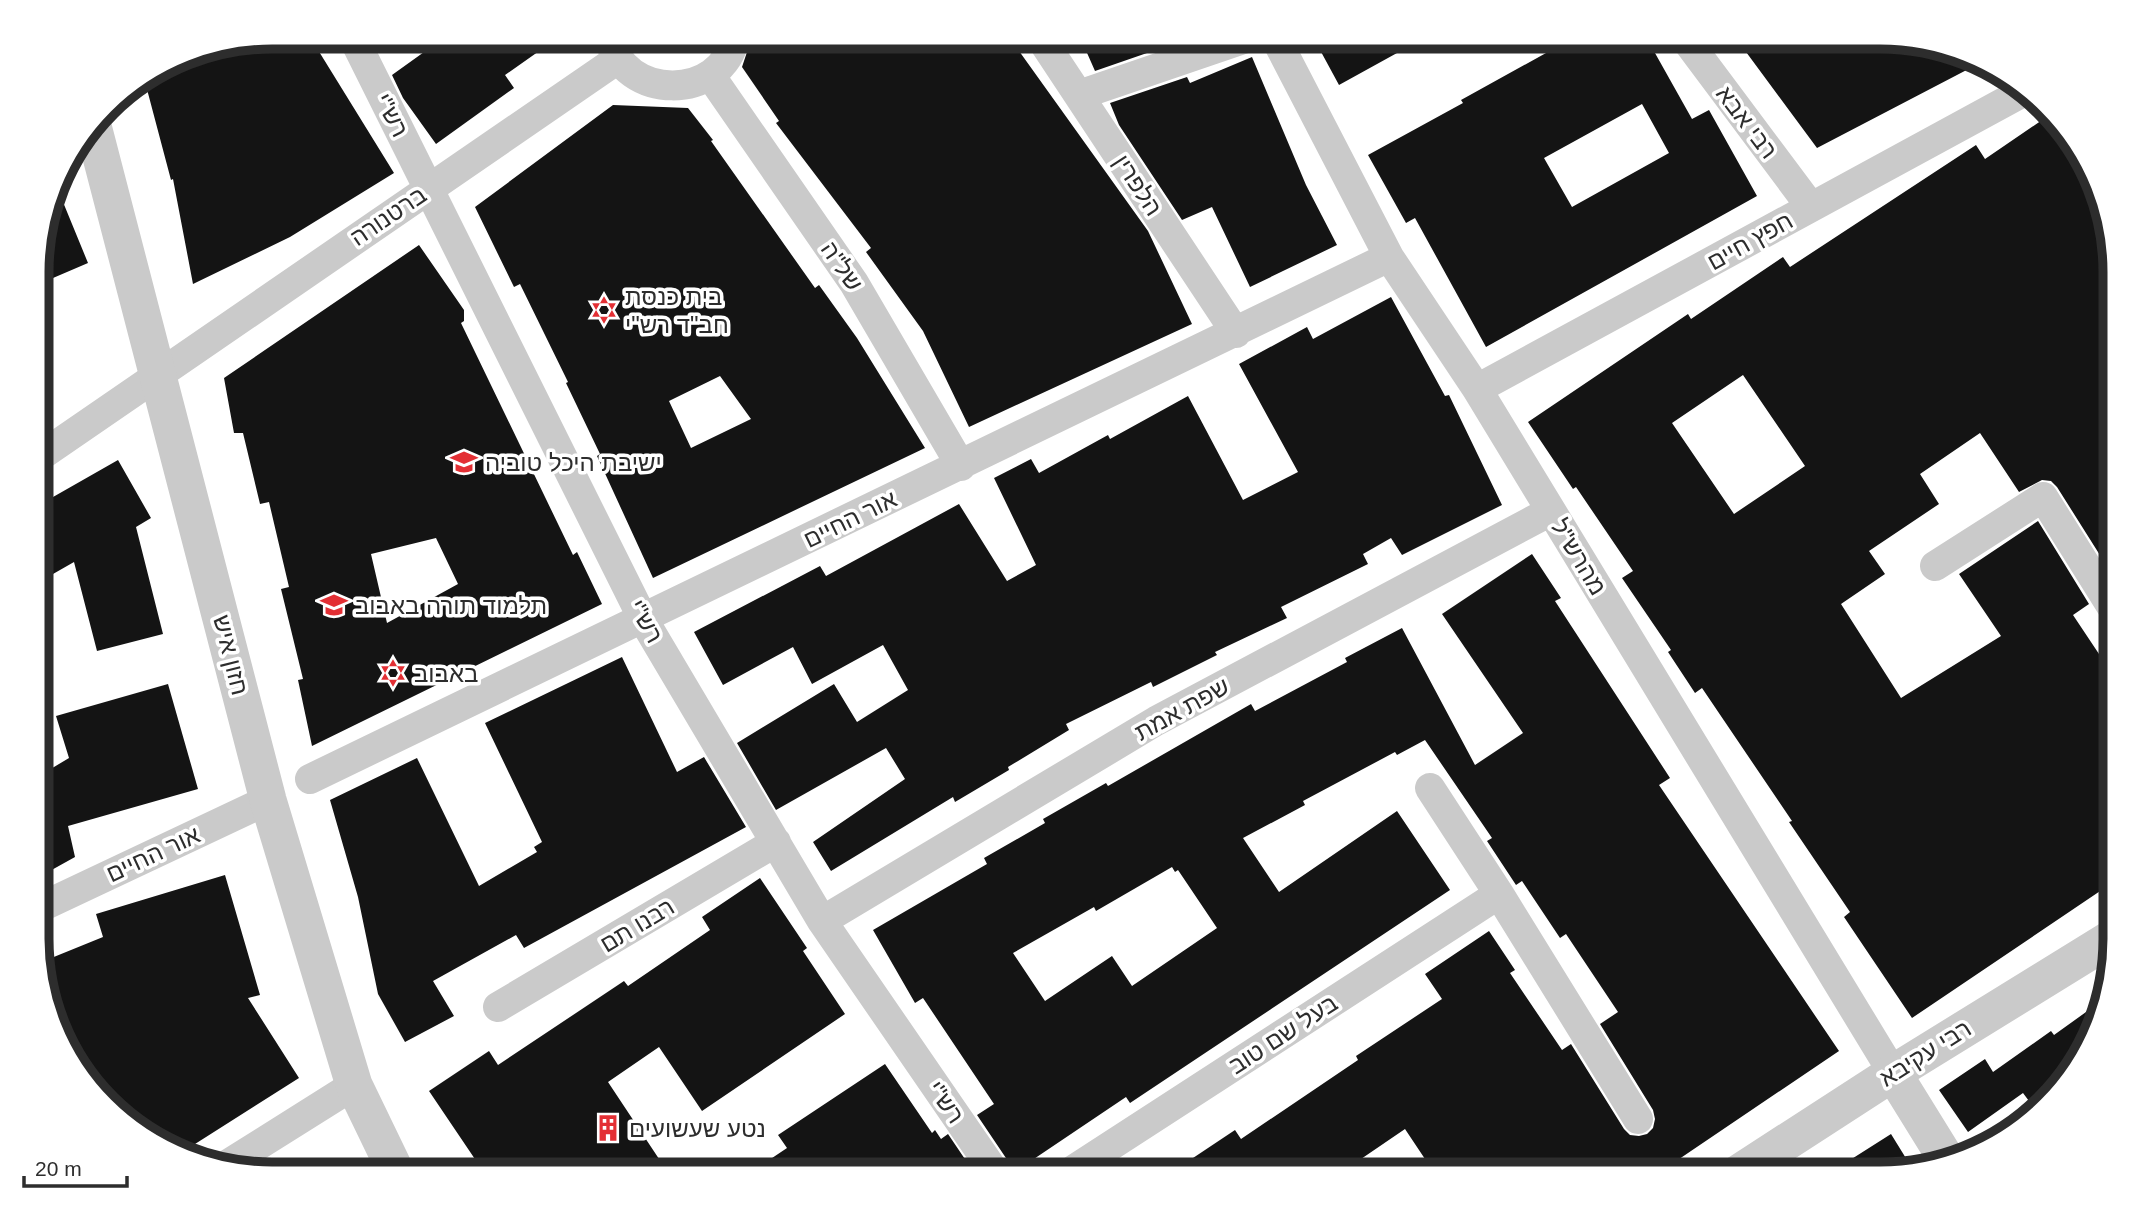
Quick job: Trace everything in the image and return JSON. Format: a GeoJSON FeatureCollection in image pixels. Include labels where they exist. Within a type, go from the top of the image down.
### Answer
{"type":"FeatureCollection","features":[{"type":"Feature","properties":{"kind":"street","name":"רש\"י"},"geometry":{"type":"LineString","coordinates":[[359,49],[643,619],[822,921],[988,1162]]}},
{"type":"Feature","properties":{"kind":"street","name":"ברטנורה"},"geometry":{"type":"LineString","coordinates":[[49,450],[429,189],[613,49]]}},
{"type":"Feature","properties":{"kind":"street"},"geometry":{"type":"LineString","coordinates":[[615,49],[632,74],[651,84],[671,87],[692,84],[710,75],[724,61],[730,49]]}},
{"type":"Feature","properties":{"kind":"street","name":"הלפרין"},"geometry":{"type":"LineString","coordinates":[[1049,49],[1236,333]]}},
{"type":"Feature","properties":{"kind":"street"},"geometry":{"type":"LineString","coordinates":[[1079,95],[1214,49]]}},
{"type":"Feature","properties":{"kind":"street","name":"מהרש\"ל"},"geometry":{"type":"LineString","coordinates":[[1281,49],[1389,257],[1477,389],[1893,1073]]}},
{"type":"Feature","properties":{"kind":"street","name":"רבי אבא"},"geometry":{"type":"LineString","coordinates":[[1693,49],[1811,207]]}},
{"type":"Feature","properties":{"kind":"street","name":"של\"ה"},"geometry":{"type":"LineString","coordinates":[[710,75],[855,283],[961,466]]}},
{"type":"Feature","properties":{"kind":"street","name":"חפץ חיים"},"geometry":{"type":"LineString","coordinates":[[1477,389],[2016,96]]}},
{"type":"Feature","properties":{"kind":"street","name":"חזון איש"},"geometry":{"type":"LineString","coordinates":[[90,144],[159,374],[268,800],[354,1085],[391,1162]]}},
{"type":"Feature","properties":{"kind":"street","name":"אור החיים"},"geometry":{"type":"LineString","coordinates":[[310,779],[1389,257]]}},
{"type":"Feature","properties":{"kind":"street"},"geometry":{"type":"LineString","coordinates":[[1935,566],[2042,496],[2103,593]]}},
{"type":"Feature","properties":{"kind":"street","name":"שפת אמת"},"geometry":{"type":"LineString","coordinates":[[822,921],[1157,721],[1551,511]]}},
{"type":"Feature","properties":{"kind":"street"},"geometry":{"type":"LineString","coordinates":[[1430,788],[1638,1118]]}},
{"type":"Feature","properties":{"kind":"street","name":"אור החיים"},"geometry":{"type":"LineString","coordinates":[[49,903],[268,800]]}},
{"type":"Feature","properties":{"kind":"street","name":"רבנו תם"},"geometry":{"type":"LineString","coordinates":[[498,1007],[776,842]]}},
{"type":"Feature","properties":{"kind":"street","name":"בעל שם טוב"},"geometry":{"type":"LineString","coordinates":[[1086,1162],[1499,894]]}},
{"type":"Feature","properties":{"kind":"street","name":"רבי עקיבא"},"geometry":{"type":"LineString","coordinates":[[1756,1162],[1893,1073],[2103,943]]}},
{"type":"Feature","properties":{"kind":"street"},"geometry":{"type":"LineString","coordinates":[[1893,1073],[1942,1153]]}},
{"type":"Feature","properties":{"kind":"street"},"geometry":{"type":"LineString","coordinates":[[237,1159],[354,1085]]}},
{"type":"Feature","properties":{"kind":"building"},"geometry":{"type":"Polygon","coordinates":[[[272,49],[317,49],[394,173],[290,237],[193,284],[173,179],[171,180],[147,88],[200,61],[228,53],[272,49]]]}},
{"type":"Feature","properties":{"kind":"building"},"geometry":{"type":"Polygon","coordinates":[[[428,49],[542,49],[505,75],[514,88],[436,144],[403,98],[392,75],[428,49]]]}},
{"type":"Feature","properties":{"kind":"building"},"geometry":{"type":"Polygon","coordinates":[[[748,49],[1018,49],[1148,231],[1192,324],[969,427],[923,331],[866,252],[871,248],[776,123],[779,121],[742,67],[748,49]]]}},
{"type":"Feature","properties":{"kind":"building"},"geometry":{"type":"Polygon","coordinates":[[[1085,49],[1159,49],[1095,71],[1085,49]]]}},
{"type":"Feature","properties":{"kind":"building"},"geometry":{"type":"Polygon","coordinates":[[[1320,49],[1404,49],[1339,85],[1320,49]]]}},
{"type":"Feature","properties":{"kind":"building"},"geometry":{"type":"Polygon","coordinates":[[[1553,49],[1653,49],[1692,119],[1709,110],[1757,196],[1486,347],[1415,218],[1406,223],[1368,155],[1553,49]],[[1642,104],[1544,158],[1572,207],[1669,153],[1642,104]]]}},
{"type":"Feature","properties":{"kind":"building"},"geometry":{"type":"Polygon","coordinates":[[[1744,49],[1909,51],[1970,68],[1817,148],[1744,49]]]}},
{"type":"Feature","properties":{"kind":"building"},"geometry":{"type":"Polygon","coordinates":[[[1252,57],[1306,185],[1337,245],[1250,287],[1212,207],[1182,220],[1119,125],[1110,103],[1187,77],[1190,83],[1252,57]]]}},
{"type":"Feature","properties":{"kind":"building"},"geometry":{"type":"Polygon","coordinates":[[[613,105],[688,108],[815,288],[819,285],[857,338],[925,448],[653,578],[597,456],[600,454],[566,383],[568,382],[520,284],[514,287],[475,207],[613,105]],[[720,376],[669,401],[691,448],[751,419],[720,376]]]}},
{"type":"Feature","properties":{"kind":"building"},"geometry":{"type":"Polygon","coordinates":[[[2043,120],[2065,148],[2080,173],[2091,200],[2103,257],[2103,560],[2057,487],[2051,481],[2042,480],[2019,492],[1980,433],[1920,474],[1939,504],[1869,551],[1885,574],[1841,604],[1901,698],[2001,636],[1959,574],[2038,521],[2089,604],[2073,615],[2103,660],[2103,889],[1912,1018],[1844,917],[1850,912],[1789,822],[1792,821],[1702,688],[1695,693],[1668,652],[1671,650],[1622,578],[1633,571],[1528,422],[1688,314],[1691,319],[1783,257],[1790,267],[1976,145],[1985,159],[2043,120]],[[1743,375],[1672,423],[1734,514],[1805,466],[1743,375]]]}},
{"type":"Feature","properties":{"kind":"building"},"geometry":{"type":"Polygon","coordinates":[[[62,198],[88,263],[49,280],[51,243],[62,198]]]}},
{"type":"Feature","properties":{"kind":"building"},"geometry":{"type":"Polygon","coordinates":[[[419,245],[464,310],[464,321],[461,323],[573,555],[577,552],[602,604],[312,746],[298,680],[303,679],[281,589],[289,587],[269,502],[260,504],[243,433],[234,433],[224,378],[419,245]],[[436,538],[371,554],[387,623],[458,584],[436,538]]]}},
{"type":"Feature","properties":{"kind":"building"},"geometry":{"type":"Polygon","coordinates":[[[1391,297],[1445,396],[1449,395],[1502,505],[1402,555],[1391,538],[1363,554],[1368,564],[1281,607],[1287,618],[1215,652],[1217,655],[1153,687],[1151,682],[1066,724],[1069,730],[1008,767],[1009,770],[955,802],[953,797],[831,871],[813,842],[905,779],[886,748],[776,810],[737,743],[834,684],[857,722],[908,690],[883,645],[812,684],[793,647],[723,685],[694,632],[820,566],[826,576],[959,504],[1007,581],[1036,565],[994,478],[1031,459],[1039,473],[1108,435],[1110,439],[1188,396],[1243,500],[1298,472],[1239,364],[1307,327],[1313,339],[1391,297]]]}},
{"type":"Feature","properties":{"kind":"building"},"geometry":{"type":"Polygon","coordinates":[[[118,460],[151,518],[136,527],[163,634],[97,651],[74,562],[49,576],[49,499],[118,460]]]}},
{"type":"Feature","properties":{"kind":"building"},"geometry":{"type":"Polygon","coordinates":[[[1532,554],[1561,598],[1555,601],[1670,778],[1659,785],[1839,1051],[1675,1162],[1427,1162],[1405,1129],[1357,1162],[1187,1162],[1235,1130],[1241,1139],[1358,1060],[1356,1056],[1442,999],[1425,974],[1489,931],[1515,970],[1510,973],[1562,1050],[1571,1044],[1624,1129],[1630,1135],[1639,1136],[1647,1134],[1653,1128],[1653,1110],[1600,1024],[1618,1012],[1566,934],[1560,938],[1522,881],[1516,885],[1487,841],[1492,838],[1425,740],[1397,755],[1395,752],[1303,801],[1305,805],[1243,838],[1279,892],[1397,811],[1450,890],[1130,1103],[1126,1097],[1029,1162],[1009,1162],[977,1115],[994,1104],[923,998],[915,1003],[873,930],[987,864],[984,858],[1045,823],[1043,819],[1106,783],[1108,786],[1251,704],[1255,711],[1347,662],[1345,658],[1402,628],[1475,765],[1523,733],[1442,614],[1532,554]],[[1172,867],[1096,911],[1094,907],[1013,953],[1045,1001],[1112,956],[1132,986],[1217,928],[1178,870],[1175,872],[1172,867]]]}},
{"type":"Feature","properties":{"kind":"building"},"geometry":{"type":"Polygon","coordinates":[[[622,657],[677,772],[704,757],[746,827],[524,948],[516,935],[433,981],[454,1016],[405,1042],[378,994],[358,897],[330,800],[417,758],[479,886],[537,852],[534,847],[542,842],[485,723],[622,657]]]}},
{"type":"Feature","properties":{"kind":"building"},"geometry":{"type":"Polygon","coordinates":[[[168,684],[198,789],[68,826],[75,857],[49,871],[49,770],[69,758],[56,716],[168,684]]]}},
{"type":"Feature","properties":{"kind":"building"},"geometry":{"type":"Polygon","coordinates":[[[225,875],[260,995],[248,998],[299,1078],[191,1147],[160,1132],[136,1116],[104,1086],[72,1038],[61,1011],[51,968],[50,958],[103,937],[96,914],[225,875]]]}},
{"type":"Feature","properties":{"kind":"building"},"geometry":{"type":"Polygon","coordinates":[[[760,878],[807,948],[803,951],[845,1014],[702,1111],[659,1047],[608,1082],[661,1162],[477,1162],[429,1091],[489,1051],[498,1065],[624,981],[628,986],[710,930],[702,917],[760,878]]]}},
{"type":"Feature","properties":{"kind":"building"},"geometry":{"type":"Polygon","coordinates":[[[2092,1008],[2073,1051],[2048,1086],[2031,1103],[2023,1093],[1968,1132],[1939,1090],[1985,1059],[1993,1072],[2051,1031],[2054,1035],[2092,1008]]]}},
{"type":"Feature","properties":{"kind":"building"},"geometry":{"type":"Polygon","coordinates":[[[885,1064],[932,1133],[935,1130],[941,1139],[948,1134],[967,1162],[766,1162],[787,1148],[778,1135],[885,1064]]]}},
{"type":"Feature","properties":{"kind":"building"},"geometry":{"type":"Polygon","coordinates":[[[1891,1134],[1907,1160],[1895,1162],[1847,1162],[1891,1134]]]}},
{"type":"Feature","properties":{"kind":"place","name":"בית כנסת חב\"ד רש\"י"},"geometry":{"type":"Point","coordinates":[604,310]}},
{"type":"Feature","properties":{"kind":"place","name":"ישיבת היכל טוביה"},"geometry":{"type":"Point","coordinates":[464,462]}},
{"type":"Feature","properties":{"kind":"place","name":"תלמוד תורה באבוב"},"geometry":{"type":"Point","coordinates":[334,605]}},
{"type":"Feature","properties":{"kind":"place","name":"באבוב"},"geometry":{"type":"Point","coordinates":[393,673]}},
{"type":"Feature","properties":{"kind":"place","name":"נטע שעשועים"},"geometry":{"type":"Point","coordinates":[608,1128]}}]}
